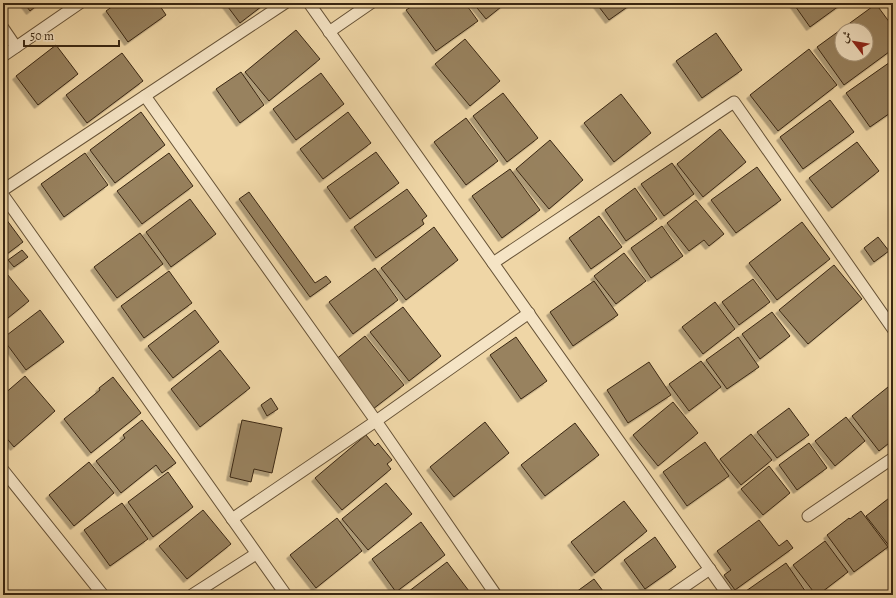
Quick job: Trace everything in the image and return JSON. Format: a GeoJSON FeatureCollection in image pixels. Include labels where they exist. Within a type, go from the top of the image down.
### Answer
{"type":"FeatureCollection","features":[{"type":"Feature","properties":{"kind":"street"},"geometry":{"type":"LineString","coordinates":[[3,56],[80,3]]}},
{"type":"Feature","properties":{"kind":"street"},"geometry":{"type":"LineString","coordinates":[[3,190],[285,3]]}},
{"type":"Feature","properties":{"kind":"street"},"geometry":{"type":"LineString","coordinates":[[309,3],[728,595]]}},
{"type":"Feature","properties":{"kind":"street"},"geometry":{"type":"LineString","coordinates":[[329,32],[372,3]]}},
{"type":"Feature","properties":{"kind":"street"},"geometry":{"type":"LineString","coordinates":[[3,28],[16,47]]}},
{"type":"Feature","properties":{"kind":"street"},"geometry":{"type":"LineString","coordinates":[[145,96],[376,421],[496,595]]}},
{"type":"Feature","properties":{"kind":"street"},"geometry":{"type":"LineString","coordinates":[[493,263],[734,102],[893,329]]}},
{"type":"Feature","properties":{"kind":"street"},"geometry":{"type":"LineString","coordinates":[[3,195],[286,595]]}},
{"type":"Feature","properties":{"kind":"street"},"geometry":{"type":"LineString","coordinates":[[232,519],[376,421],[529,313]]}},
{"type":"Feature","properties":{"kind":"street"},"geometry":{"type":"LineString","coordinates":[[808,516],[893,458]]}},
{"type":"Feature","properties":{"kind":"street"},"geometry":{"type":"LineString","coordinates":[[3,470],[103,595]]}},
{"type":"Feature","properties":{"kind":"street"},"geometry":{"type":"LineString","coordinates":[[192,595],[256,554]]}},
{"type":"Feature","properties":{"kind":"street"},"geometry":{"type":"LineString","coordinates":[[672,595],[710,570]]}},
{"type":"Feature","properties":{"kind":"building"},"geometry":{"type":"Polygon","coordinates":[[[24,3],[40,3],[30,11],[24,3]]]}},
{"type":"Feature","properties":{"kind":"building"},"geometry":{"type":"Polygon","coordinates":[[[117,3],[158,3],[166,15],[128,42],[106,11],[117,3]]]}},
{"type":"Feature","properties":{"kind":"building"},"geometry":{"type":"Polygon","coordinates":[[[225,3],[266,3],[240,23],[225,3]]]}},
{"type":"Feature","properties":{"kind":"building"},"geometry":{"type":"Polygon","coordinates":[[[417,3],[465,3],[478,21],[436,51],[406,10],[417,3]]]}},
{"type":"Feature","properties":{"kind":"building"},"geometry":{"type":"Polygon","coordinates":[[[473,3],[506,3],[486,19],[473,3]]]}},
{"type":"Feature","properties":{"kind":"building"},"geometry":{"type":"Polygon","coordinates":[[[596,3],[633,3],[609,20],[596,3]]]}},
{"type":"Feature","properties":{"kind":"building"},"geometry":{"type":"Polygon","coordinates":[[[793,3],[843,3],[810,27],[793,3]]]}},
{"type":"Feature","properties":{"kind":"building"},"geometry":{"type":"Polygon","coordinates":[[[876,4],[893,27],[893,49],[844,85],[817,47],[834,35],[834,62],[874,62],[874,22],[851,22],[876,4]]]}},
{"type":"Feature","properties":{"kind":"building"},"geometry":{"type":"Polygon","coordinates":[[[296,30],[320,59],[269,101],[245,72],[296,30]]]}},
{"type":"Feature","properties":{"kind":"building"},"geometry":{"type":"Polygon","coordinates":[[[716,33],[742,70],[702,98],[676,61],[716,33]]]}},
{"type":"Feature","properties":{"kind":"building"},"geometry":{"type":"Polygon","coordinates":[[[465,39],[500,81],[470,106],[435,64],[465,39]]]}},
{"type":"Feature","properties":{"kind":"building"},"geometry":{"type":"Polygon","coordinates":[[[56,45],[78,74],[38,105],[16,76],[56,45]]]}},
{"type":"Feature","properties":{"kind":"building"},"geometry":{"type":"Polygon","coordinates":[[[809,49],[837,85],[778,131],[750,95],[809,49]]]}},
{"type":"Feature","properties":{"kind":"building"},"geometry":{"type":"Polygon","coordinates":[[[122,53],[143,81],[87,123],[66,95],[122,53]]]}},
{"type":"Feature","properties":{"kind":"building"},"geometry":{"type":"Polygon","coordinates":[[[893,60],[893,111],[870,127],[846,93],[893,60]]]}},
{"type":"Feature","properties":{"kind":"building"},"geometry":{"type":"Polygon","coordinates":[[[241,72],[264,105],[240,123],[216,89],[241,72]]]}},
{"type":"Feature","properties":{"kind":"building"},"geometry":{"type":"Polygon","coordinates":[[[321,73],[344,104],[296,140],[273,109],[321,73]]]}},
{"type":"Feature","properties":{"kind":"building"},"geometry":{"type":"Polygon","coordinates":[[[503,93],[538,138],[507,162],[473,116],[503,93]]]}},
{"type":"Feature","properties":{"kind":"building"},"geometry":{"type":"Polygon","coordinates":[[[621,94],[651,133],[614,162],[584,123],[621,94]]]}},
{"type":"Feature","properties":{"kind":"building"},"geometry":{"type":"Polygon","coordinates":[[[830,100],[854,132],[803,169],[780,137],[830,100]]]}},
{"type":"Feature","properties":{"kind":"building"},"geometry":{"type":"Polygon","coordinates":[[[141,112],[165,145],[115,183],[90,150],[141,112]]]}},
{"type":"Feature","properties":{"kind":"building"},"geometry":{"type":"Polygon","coordinates":[[[348,112],[371,143],[323,179],[300,149],[348,112]]]}},
{"type":"Feature","properties":{"kind":"building"},"geometry":{"type":"Polygon","coordinates":[[[466,118],[498,161],[466,185],[434,142],[466,118]]]}},
{"type":"Feature","properties":{"kind":"building"},"geometry":{"type":"Polygon","coordinates":[[[720,129],[746,162],[703,197],[677,164],[720,129]]]}},
{"type":"Feature","properties":{"kind":"building"},"geometry":{"type":"Polygon","coordinates":[[[550,140],[583,180],[549,209],[516,169],[550,140]]]}},
{"type":"Feature","properties":{"kind":"building"},"geometry":{"type":"Polygon","coordinates":[[[857,142],[879,171],[832,208],[809,178],[857,142]]]}},
{"type":"Feature","properties":{"kind":"building"},"geometry":{"type":"Polygon","coordinates":[[[376,152],[399,183],[350,219],[327,187],[376,152]]]}},
{"type":"Feature","properties":{"kind":"building"},"geometry":{"type":"Polygon","coordinates":[[[85,153],[108,185],[64,217],[41,184],[85,153]]]}},
{"type":"Feature","properties":{"kind":"building"},"geometry":{"type":"Polygon","coordinates":[[[169,153],[193,186],[142,224],[117,191],[169,153]]]}},
{"type":"Feature","properties":{"kind":"building"},"geometry":{"type":"Polygon","coordinates":[[[672,163],[694,194],[664,216],[641,184],[672,163]]]}},
{"type":"Feature","properties":{"kind":"building"},"geometry":{"type":"Polygon","coordinates":[[[757,167],[781,200],[736,233],[711,200],[757,167]]]}},
{"type":"Feature","properties":{"kind":"building"},"geometry":{"type":"Polygon","coordinates":[[[510,169],[540,210],[502,238],[472,196],[510,169]]]}},
{"type":"Feature","properties":{"kind":"building"},"geometry":{"type":"Polygon","coordinates":[[[635,188],[657,219],[626,241],[605,210],[635,188]]]}},
{"type":"Feature","properties":{"kind":"building"},"geometry":{"type":"Polygon","coordinates":[[[407,189],[427,216],[422,220],[424,224],[376,258],[354,227],[407,189]]]}},
{"type":"Feature","properties":{"kind":"building"},"geometry":{"type":"Polygon","coordinates":[[[249,192],[315,283],[326,276],[331,282],[310,297],[239,199],[249,192]]]}},
{"type":"Feature","properties":{"kind":"building"},"geometry":{"type":"Polygon","coordinates":[[[190,199],[216,234],[171,267],[146,232],[190,199]]]}},
{"type":"Feature","properties":{"kind":"building"},"geometry":{"type":"Polygon","coordinates":[[[696,200],[724,234],[709,246],[704,240],[689,251],[667,223],[696,200]]]}},
{"type":"Feature","properties":{"kind":"building"},"geometry":{"type":"Polygon","coordinates":[[[3,215],[23,242],[3,257],[3,215]]]}},
{"type":"Feature","properties":{"kind":"building"},"geometry":{"type":"Polygon","coordinates":[[[599,216],[622,247],[591,269],[569,238],[599,216]]]}},
{"type":"Feature","properties":{"kind":"building"},"geometry":{"type":"Polygon","coordinates":[[[802,222],[830,259],[777,300],[749,263],[802,222]]]}},
{"type":"Feature","properties":{"kind":"building"},"geometry":{"type":"Polygon","coordinates":[[[662,226],[683,256],[651,278],[631,248],[662,226]]]}},
{"type":"Feature","properties":{"kind":"building"},"geometry":{"type":"Polygon","coordinates":[[[434,227],[458,260],[406,300],[381,268],[434,227]]]}},
{"type":"Feature","properties":{"kind":"building"},"geometry":{"type":"Polygon","coordinates":[[[140,233],[163,264],[117,298],[94,267],[140,233]]]}},
{"type":"Feature","properties":{"kind":"building"},"geometry":{"type":"Polygon","coordinates":[[[878,237],[889,251],[874,262],[864,248],[878,237]]]}},
{"type":"Feature","properties":{"kind":"building"},"geometry":{"type":"Polygon","coordinates":[[[22,250],[28,257],[14,267],[8,260],[22,250]]]}},
{"type":"Feature","properties":{"kind":"building"},"geometry":{"type":"Polygon","coordinates":[[[624,253],[646,281],[616,304],[594,276],[624,253]]]}},
{"type":"Feature","properties":{"kind":"building"},"geometry":{"type":"Polygon","coordinates":[[[834,265],[862,299],[808,344],[779,310],[834,265]]]}},
{"type":"Feature","properties":{"kind":"building"},"geometry":{"type":"Polygon","coordinates":[[[375,268],[398,300],[353,334],[329,302],[375,268]]]}},
{"type":"Feature","properties":{"kind":"building"},"geometry":{"type":"Polygon","coordinates":[[[3,269],[29,301],[3,322],[3,269]]]}},
{"type":"Feature","properties":{"kind":"building"},"geometry":{"type":"Polygon","coordinates":[[[169,271],[192,303],[144,338],[121,306],[169,271]]]}},
{"type":"Feature","properties":{"kind":"building"},"geometry":{"type":"Polygon","coordinates":[[[753,279],[770,302],[739,325],[722,302],[753,279]]]}},
{"type":"Feature","properties":{"kind":"building"},"geometry":{"type":"Polygon","coordinates":[[[594,281],[618,315],[573,346],[550,312],[594,281]]]}},
{"type":"Feature","properties":{"kind":"building"},"geometry":{"type":"Polygon","coordinates":[[[715,302],[735,329],[703,354],[682,327],[715,302]]]}},
{"type":"Feature","properties":{"kind":"building"},"geometry":{"type":"Polygon","coordinates":[[[403,307],[441,356],[409,381],[370,332],[403,307]]]}},
{"type":"Feature","properties":{"kind":"building"},"geometry":{"type":"Polygon","coordinates":[[[40,310],[64,342],[26,370],[3,338],[40,310]]]}},
{"type":"Feature","properties":{"kind":"building"},"geometry":{"type":"Polygon","coordinates":[[[195,310],[219,342],[173,378],[148,346],[195,310]]]}},
{"type":"Feature","properties":{"kind":"building"},"geometry":{"type":"Polygon","coordinates":[[[772,312],[790,336],[760,359],[742,334],[772,312]]]}},
{"type":"Feature","properties":{"kind":"building"},"geometry":{"type":"Polygon","coordinates":[[[365,336],[404,385],[373,409],[335,360],[365,336]]]}},
{"type":"Feature","properties":{"kind":"building"},"geometry":{"type":"Polygon","coordinates":[[[516,337],[547,381],[521,399],[490,355],[516,337]]]}},
{"type":"Feature","properties":{"kind":"building"},"geometry":{"type":"Polygon","coordinates":[[[738,337],[759,367],[727,389],[706,360],[738,337]]]}},
{"type":"Feature","properties":{"kind":"building"},"geometry":{"type":"Polygon","coordinates":[[[220,350],[250,388],[200,427],[171,389],[220,350]]]}},
{"type":"Feature","properties":{"kind":"building"},"geometry":{"type":"Polygon","coordinates":[[[701,361],[721,387],[689,411],[669,384],[701,361]]]}},
{"type":"Feature","properties":{"kind":"building"},"geometry":{"type":"Polygon","coordinates":[[[649,362],[671,395],[628,423],[607,390],[649,362]]]}},
{"type":"Feature","properties":{"kind":"building"},"geometry":{"type":"Polygon","coordinates":[[[25,376],[55,411],[14,447],[3,434],[3,395],[25,376]]]}},
{"type":"Feature","properties":{"kind":"building"},"geometry":{"type":"Polygon","coordinates":[[[113,377],[141,413],[91,453],[64,419],[100,390],[99,388],[113,377]]]}},
{"type":"Feature","properties":{"kind":"building"},"geometry":{"type":"Polygon","coordinates":[[[893,383],[893,440],[879,451],[852,416],[893,383]]]}},
{"type":"Feature","properties":{"kind":"building"},"geometry":{"type":"Polygon","coordinates":[[[271,398],[278,409],[267,416],[261,405],[271,398]]]}},
{"type":"Feature","properties":{"kind":"building"},"geometry":{"type":"Polygon","coordinates":[[[673,402],[698,433],[658,466],[633,435],[673,402]]]}},
{"type":"Feature","properties":{"kind":"building"},"geometry":{"type":"Polygon","coordinates":[[[789,408],[809,435],[777,458],[757,432],[789,408]]]}},
{"type":"Feature","properties":{"kind":"building"},"geometry":{"type":"Polygon","coordinates":[[[846,417],[865,441],[835,466],[815,441],[846,417]]]}},
{"type":"Feature","properties":{"kind":"building"},"geometry":{"type":"Polygon","coordinates":[[[142,420],[176,463],[162,473],[156,465],[121,493],[96,461],[125,438],[123,435],[142,420]]]}},
{"type":"Feature","properties":{"kind":"building"},"geometry":{"type":"Polygon","coordinates":[[[242,420],[282,428],[272,473],[254,469],[251,482],[230,477],[242,420]]]}},
{"type":"Feature","properties":{"kind":"building"},"geometry":{"type":"Polygon","coordinates":[[[485,422],[509,453],[454,497],[430,467],[485,422]]]}},
{"type":"Feature","properties":{"kind":"building"},"geometry":{"type":"Polygon","coordinates":[[[575,423],[599,455],[545,496],[521,465],[575,423]]]}},
{"type":"Feature","properties":{"kind":"building"},"geometry":{"type":"Polygon","coordinates":[[[751,434],[772,460],[741,485],[720,459],[751,434]]]}},
{"type":"Feature","properties":{"kind":"building"},"geometry":{"type":"Polygon","coordinates":[[[366,435],[375,446],[378,443],[392,460],[387,464],[391,469],[342,510],[315,478],[366,435]]]}},
{"type":"Feature","properties":{"kind":"building"},"geometry":{"type":"Polygon","coordinates":[[[705,442],[729,476],[687,506],[663,472],[705,442]]]}},
{"type":"Feature","properties":{"kind":"building"},"geometry":{"type":"Polygon","coordinates":[[[809,443],[827,468],[797,490],[779,465],[809,443]]]}},
{"type":"Feature","properties":{"kind":"building"},"geometry":{"type":"Polygon","coordinates":[[[89,462],[114,493],[74,526],[49,495],[89,462]]]}},
{"type":"Feature","properties":{"kind":"building"},"geometry":{"type":"Polygon","coordinates":[[[769,466],[790,493],[763,515],[741,489],[769,466]]]}},
{"type":"Feature","properties":{"kind":"building"},"geometry":{"type":"Polygon","coordinates":[[[168,472],[193,507],[153,537],[128,502],[168,472]]]}},
{"type":"Feature","properties":{"kind":"building"},"geometry":{"type":"Polygon","coordinates":[[[386,483],[412,514],[368,550],[342,519],[386,483]]]}},
{"type":"Feature","properties":{"kind":"building"},"geometry":{"type":"Polygon","coordinates":[[[893,495],[893,544],[890,547],[866,516],[893,495]]]}},
{"type":"Feature","properties":{"kind":"building"},"geometry":{"type":"Polygon","coordinates":[[[624,501],[647,531],[595,573],[571,542],[624,501]]]}},
{"type":"Feature","properties":{"kind":"building"},"geometry":{"type":"Polygon","coordinates":[[[122,503],[148,539],[110,566],[84,530],[122,503]]]}},
{"type":"Feature","properties":{"kind":"building"},"geometry":{"type":"Polygon","coordinates":[[[203,510],[231,544],[187,579],[159,546],[203,510]]]}},
{"type":"Feature","properties":{"kind":"building"},"geometry":{"type":"Polygon","coordinates":[[[861,511],[888,547],[854,572],[827,535],[849,518],[850,519],[861,511]]]}},
{"type":"Feature","properties":{"kind":"building"},"geometry":{"type":"Polygon","coordinates":[[[337,518],[362,551],[316,588],[290,555],[337,518]]]}},
{"type":"Feature","properties":{"kind":"building"},"geometry":{"type":"Polygon","coordinates":[[[759,520],[779,546],[787,540],[793,548],[735,590],[724,575],[731,570],[717,551],[759,520]]]}},
{"type":"Feature","properties":{"kind":"building"},"geometry":{"type":"Polygon","coordinates":[[[421,522],[445,555],[396,592],[372,559],[421,522]]]}},
{"type":"Feature","properties":{"kind":"building"},"geometry":{"type":"Polygon","coordinates":[[[655,537],[676,567],[645,589],[624,560],[655,537]]]}},
{"type":"Feature","properties":{"kind":"building"},"geometry":{"type":"Polygon","coordinates":[[[825,541],[848,572],[816,595],[793,565],[825,541]]]}},
{"type":"Feature","properties":{"kind":"building"},"geometry":{"type":"Polygon","coordinates":[[[447,562],[472,595],[404,595],[447,562]]]}},
{"type":"Feature","properties":{"kind":"building"},"geometry":{"type":"Polygon","coordinates":[[[786,563],[808,595],[748,595],[746,591],[786,563]]]}},
{"type":"Feature","properties":{"kind":"building"},"geometry":{"type":"Polygon","coordinates":[[[594,579],[606,595],[572,595],[594,579]]]}}]}
